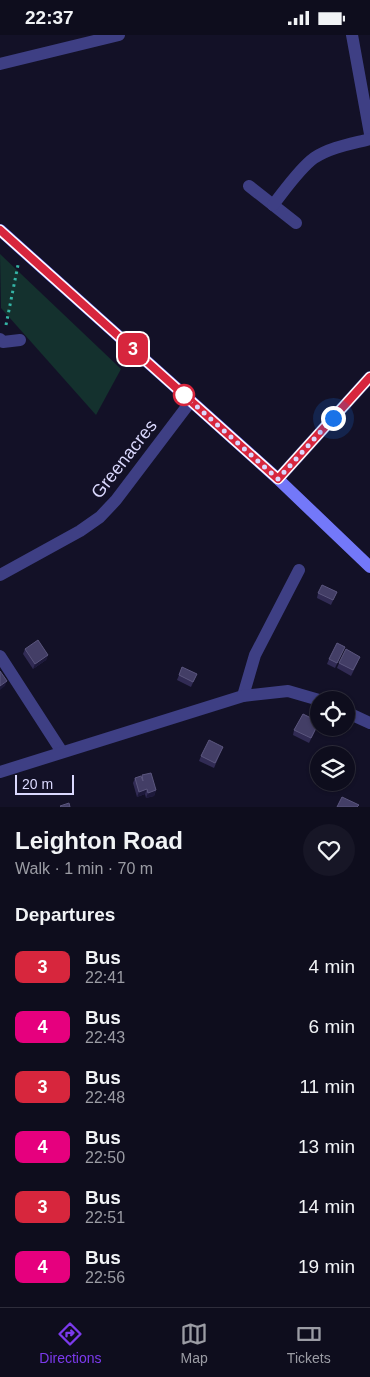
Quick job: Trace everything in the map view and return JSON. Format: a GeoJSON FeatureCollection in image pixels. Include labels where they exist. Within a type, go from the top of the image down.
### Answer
{"type":"FeatureCollection","features":[{"type":"Feature","properties":{"kind":"street"},"geometry":{"type":"LineString","coordinates":[[0,63],[119,35]]}},
{"type":"Feature","properties":{"kind":"street"},"geometry":{"type":"LineString","coordinates":[[352,35],[370,134]]}},
{"type":"Feature","properties":{"kind":"street"},"geometry":{"type":"LineString","coordinates":[[273,205],[293,180],[314,159],[340,146],[370,139]]}},
{"type":"Feature","properties":{"kind":"street"},"geometry":{"type":"LineString","coordinates":[[250,186],[296,223]]}},
{"type":"Feature","properties":{"kind":"street"},"geometry":{"type":"LineString","coordinates":[[0,230],[278,479],[370,567]]}},
{"type":"Feature","properties":{"kind":"street"},"geometry":{"type":"LineString","coordinates":[[1,342],[20,340]]}},
{"type":"Feature","properties":{"kind":"street"},"geometry":{"type":"LineString","coordinates":[[278,479],[370,377]]}},
{"type":"Feature","properties":{"kind":"street","name":"Greenacres"},"geometry":{"type":"LineString","coordinates":[[0,575],[80,531],[100,517],[116,500],[191,401]]}},
{"type":"Feature","properties":{"kind":"street"},"geometry":{"type":"LineString","coordinates":[[243,696],[255,655],[298,570]]}},
{"type":"Feature","properties":{"kind":"street"},"geometry":{"type":"LineString","coordinates":[[0,656],[62,752]]}},
{"type":"Feature","properties":{"kind":"street"},"geometry":{"type":"LineString","coordinates":[[0,771],[243,696],[288,691],[310,697]]}},
{"type":"Feature","properties":{"kind":"street"},"geometry":{"type":"LineString","coordinates":[[355,716],[370,723]]}},
{"type":"Feature","properties":{"kind":"path"},"geometry":{"type":"LineString","coordinates":[[1,342],[15,272],[23,250]]}},
{"type":"Feature","properties":{"kind":"green space"},"geometry":{"type":"Polygon","coordinates":[[[0,254],[121,369],[96,415],[1,308],[0,254]]]}},
{"type":"Feature","properties":{"kind":"building"},"geometry":{"type":"Polygon","coordinates":[[[322,585],[337,592],[333,600],[318,593],[322,585]]]}},
{"type":"Feature","properties":{"kind":"building"},"geometry":{"type":"Polygon","coordinates":[[[38,640],[48,655],[35,664],[25,649],[38,640]]]}},
{"type":"Feature","properties":{"kind":"building"},"geometry":{"type":"Polygon","coordinates":[[[337,643],[345,647],[337,663],[329,659],[337,643]]]}},
{"type":"Feature","properties":{"kind":"building"},"geometry":{"type":"Polygon","coordinates":[[[346,649],[360,657],[353,670],[339,663],[346,649]]]}},
{"type":"Feature","properties":{"kind":"building"},"geometry":{"type":"Polygon","coordinates":[[[182,667],[197,674],[193,682],[179,675],[182,667]]]}},
{"type":"Feature","properties":{"kind":"building"},"geometry":{"type":"Polygon","coordinates":[[[0,671],[7,681],[0,686],[0,671]]]}},
{"type":"Feature","properties":{"kind":"building"},"geometry":{"type":"Polygon","coordinates":[[[303,714],[310,718],[311,738],[294,730],[303,714]]]}},
{"type":"Feature","properties":{"kind":"building"},"geometry":{"type":"Polygon","coordinates":[[[209,740],[223,747],[215,763],[201,756],[209,740]]]}},
{"type":"Feature","properties":{"kind":"building"},"geometry":{"type":"Polygon","coordinates":[[[151,773],[156,790],[148,793],[147,789],[139,792],[135,778],[141,776],[143,781],[142,775],[151,773]]]}},
{"type":"Feature","properties":{"kind":"building"},"geometry":{"type":"Polygon","coordinates":[[[342,797],[359,805],[357,807],[337,807],[342,797]]]}},
{"type":"Feature","properties":{"kind":"building"},"geometry":{"type":"Polygon","coordinates":[[[69,803],[70,807],[60,806],[69,803]]]}},
{"type":"Feature","properties":{"kind":"bus line","name":"3"},"geometry":{"type":"LineString","coordinates":[[0,230],[278,479],[370,377]]}},
{"type":"Feature","properties":{"kind":"route"},"geometry":{"type":"LineString","coordinates":[[184,395],[278,479],[333,418]]}}]}
